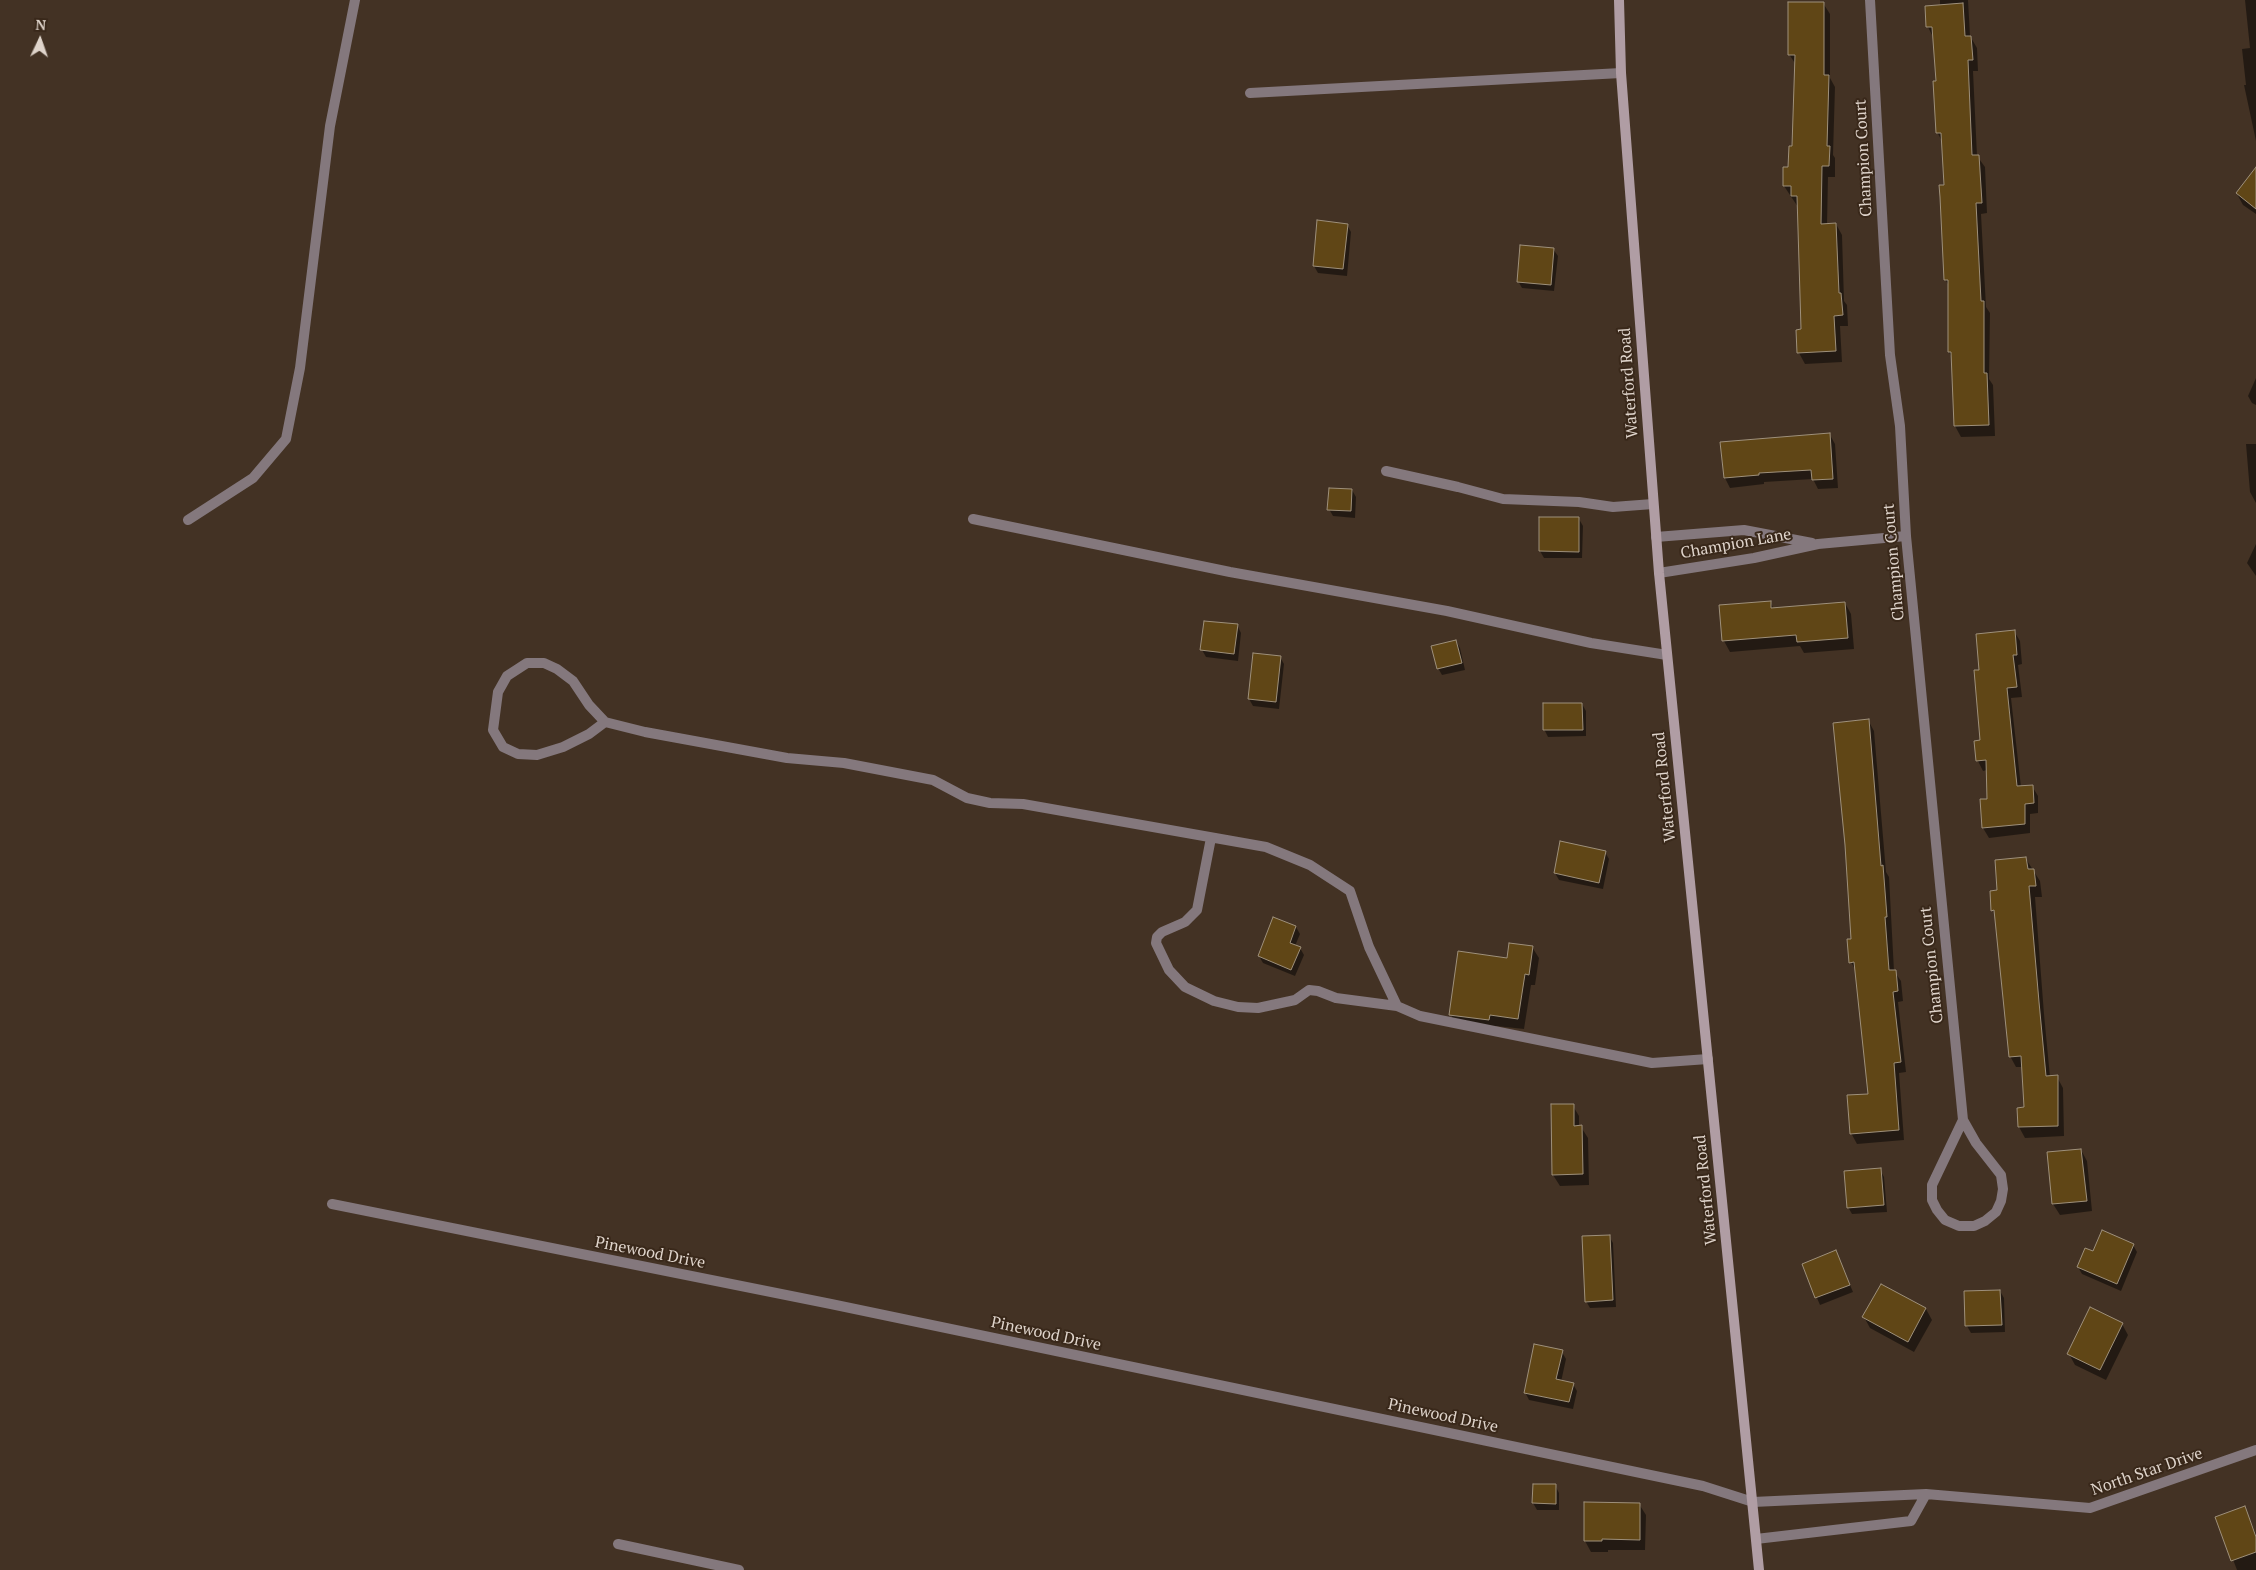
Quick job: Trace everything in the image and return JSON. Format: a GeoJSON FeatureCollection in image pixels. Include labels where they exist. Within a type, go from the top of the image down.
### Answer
{"type":"FeatureCollection","features":[{"type":"Feature","properties":{"kind":"main road","name":"Waterford Road"},"geometry":{"type":"LineString","coordinates":[[1619,0],[1621,73],[1659,573],[1759,1570]]}},
{"type":"Feature","properties":{"kind":"street"},"geometry":{"type":"LineString","coordinates":[[188,520],[253,478],[286,439],[300,368],[330,126],[355,0]]}},
{"type":"Feature","properties":{"kind":"street","name":"Champion Court"},"geometry":{"type":"LineString","coordinates":[[1870,0],[1890,355],[1900,426],[1906,536],[1963,1120],[1976,1143],[2000,1175],[2003,1189],[2001,1201],[1996,1212],[1985,1221],[1974,1226],[1959,1226],[1945,1220],[1936,1210],[1932,1200],[1932,1185],[1963,1120]]}},
{"type":"Feature","properties":{"kind":"street"},"geometry":{"type":"LineString","coordinates":[[1250,93],[1621,73]]}},
{"type":"Feature","properties":{"kind":"street"},"geometry":{"type":"LineString","coordinates":[[1386,471],[1503,499],[1579,502],[1613,506],[1653,504]]}},
{"type":"Feature","properties":{"kind":"street"},"geometry":{"type":"LineString","coordinates":[[973,518],[1230,572],[1447,611],[1591,643],[1667,655]]}},
{"type":"Feature","properties":{"kind":"street","name":"Champion Lane"},"geometry":{"type":"LineString","coordinates":[[1656,537],[1744,530],[1818,544]]}},
{"type":"Feature","properties":{"kind":"street","name":"Champion Lane"},"geometry":{"type":"LineString","coordinates":[[1659,573],[1754,558],[1818,544],[1906,536]]}},
{"type":"Feature","properties":{"kind":"street"},"geometry":{"type":"LineString","coordinates":[[605,722],[589,734],[563,747],[537,755],[518,754],[503,747],[494,730],[498,692],[507,676],[527,664],[544,663],[573,681],[589,705],[605,722],[645,732],[787,758],[844,763],[932,780],[967,798],[990,803],[1023,804],[1266,847],[1310,866],[1350,891],[1369,947],[1397,1006]]}},
{"type":"Feature","properties":{"kind":"street"},"geometry":{"type":"LineString","coordinates":[[1211,838],[1197,910],[1185,922],[1162,932],[1156,943],[1169,970],[1185,987],[1214,1001],[1238,1007],[1258,1008],[1295,1000],[1309,990],[1318,991],[1336,998],[1397,1006],[1420,1016],[1652,1063],[1708,1059]]}},
{"type":"Feature","properties":{"kind":"street","name":"Pinewood Drive"},"geometry":{"type":"LineString","coordinates":[[332,1204],[831,1304],[1703,1486],[1752,1502]]}},
{"type":"Feature","properties":{"kind":"street","name":"North Star Drive"},"geometry":{"type":"LineString","coordinates":[[1752,1502],[1926,1494],[2090,1508],[2256,1450]]}},
{"type":"Feature","properties":{"kind":"street"},"geometry":{"type":"LineString","coordinates":[[1756,1539],[1911,1521],[1926,1494]]}},
{"type":"Feature","properties":{"kind":"street"},"geometry":{"type":"LineString","coordinates":[[618,1544],[739,1570]]}},
{"type":"Feature","properties":{"kind":"building"},"geometry":{"type":"Polygon","coordinates":[[[1788,2],[1824,2],[1824,75],[1829,75],[1827,146],[1830,146],[1829,166],[1822,166],[1821,224],[1836,223],[1839,293],[1841,293],[1843,315],[1834,316],[1836,351],[1797,353],[1796,330],[1801,329],[1797,196],[1791,196],[1791,186],[1783,186],[1783,167],[1788,167],[1789,146],[1792,146],[1795,55],[1788,55],[1788,2]]]}},
{"type":"Feature","properties":{"kind":"building"},"geometry":{"type":"Polygon","coordinates":[[[1963,3],[1965,36],[1971,36],[1973,60],[1968,60],[1972,155],[1979,155],[1982,203],[1976,203],[1981,301],[1984,301],[1984,373],[1987,373],[1989,425],[1954,426],[1951,352],[1948,352],[1948,280],[1944,280],[1939,185],[1944,185],[1941,133],[1936,133],[1933,81],[1936,81],[1932,27],[1926,27],[1925,6],[1963,3]]]}},
{"type":"Feature","properties":{"kind":"building"},"geometry":{"type":"Polygon","coordinates":[[[2256,167],[2256,209],[2236,193],[2256,167]]]}},
{"type":"Feature","properties":{"kind":"building"},"geometry":{"type":"Polygon","coordinates":[[[1317,220],[1348,224],[1343,269],[1313,266],[1317,220]]]}},
{"type":"Feature","properties":{"kind":"building"},"geometry":{"type":"Polygon","coordinates":[[[1520,245],[1554,248],[1551,285],[1517,282],[1520,245]]]}},
{"type":"Feature","properties":{"kind":"building"},"geometry":{"type":"Polygon","coordinates":[[[1830,433],[1833,479],[1812,480],[1811,470],[1759,473],[1759,475],[1724,478],[1720,442],[1830,433]]]}},
{"type":"Feature","properties":{"kind":"building"},"geometry":{"type":"Polygon","coordinates":[[[1329,488],[1352,489],[1351,511],[1327,510],[1329,488]]]}},
{"type":"Feature","properties":{"kind":"building"},"geometry":{"type":"Polygon","coordinates":[[[1539,517],[1579,517],[1579,552],[1539,551],[1539,517]]]}},
{"type":"Feature","properties":{"kind":"building"},"geometry":{"type":"Polygon","coordinates":[[[1771,601],[1771,608],[1845,602],[1848,638],[1797,642],[1796,635],[1722,641],[1719,605],[1771,601]]]}},
{"type":"Feature","properties":{"kind":"building"},"geometry":{"type":"Polygon","coordinates":[[[1204,621],[1238,624],[1234,654],[1200,650],[1204,621]]]}},
{"type":"Feature","properties":{"kind":"building"},"geometry":{"type":"Polygon","coordinates":[[[2015,630],[2017,655],[2013,655],[2017,687],[2007,688],[2017,786],[2033,785],[2034,803],[2025,804],[2025,824],[1982,828],[1980,799],[1987,799],[1986,760],[1976,761],[1974,741],[1980,740],[1974,670],[1979,670],[1976,634],[2015,630]]]}},
{"type":"Feature","properties":{"kind":"building"},"geometry":{"type":"Polygon","coordinates":[[[1456,640],[1462,663],[1437,669],[1431,646],[1456,640]]]}},
{"type":"Feature","properties":{"kind":"building"},"geometry":{"type":"Polygon","coordinates":[[[1253,653],[1281,656],[1276,702],[1248,699],[1253,653]]]}},
{"type":"Feature","properties":{"kind":"building"},"geometry":{"type":"Polygon","coordinates":[[[1543,703],[1582,703],[1583,730],[1543,730],[1543,703]]]}},
{"type":"Feature","properties":{"kind":"building"},"geometry":{"type":"Polygon","coordinates":[[[1869,719],[1881,866],[1883,865],[1889,970],[1896,970],[1898,991],[1893,992],[1901,1062],[1894,1063],[1899,1130],[1850,1134],[1847,1095],[1868,1094],[1854,962],[1849,963],[1847,939],[1851,939],[1845,845],[1833,723],[1869,719]]]}},
{"type":"Feature","properties":{"kind":"building"},"geometry":{"type":"Polygon","coordinates":[[[1560,841],[1606,851],[1599,883],[1554,873],[1560,841]]]}},
{"type":"Feature","properties":{"kind":"building"},"geometry":{"type":"Polygon","coordinates":[[[2026,857],[2028,869],[2034,869],[2036,886],[2029,886],[2039,1002],[2046,1076],[2058,1075],[2058,1126],[2018,1127],[2017,1108],[2024,1107],[2021,1056],[2009,1057],[1994,910],[1991,911],[1990,891],[1997,890],[1995,860],[2026,857]]]}},
{"type":"Feature","properties":{"kind":"building"},"geometry":{"type":"Polygon","coordinates":[[[1273,917],[1296,926],[1290,943],[1301,947],[1291,970],[1258,956],[1273,917]]]}},
{"type":"Feature","properties":{"kind":"building"},"geometry":{"type":"Polygon","coordinates":[[[1509,943],[1533,946],[1529,975],[1525,974],[1518,1019],[1490,1015],[1489,1020],[1449,1015],[1458,951],[1507,958],[1509,943]]]}},
{"type":"Feature","properties":{"kind":"building"},"geometry":{"type":"Polygon","coordinates":[[[1551,1104],[1574,1104],[1574,1126],[1582,1125],[1583,1174],[1552,1175],[1551,1104]]]}},
{"type":"Feature","properties":{"kind":"building"},"geometry":{"type":"Polygon","coordinates":[[[2081,1149],[2087,1201],[2052,1204],[2047,1152],[2081,1149]]]}},
{"type":"Feature","properties":{"kind":"building"},"geometry":{"type":"Polygon","coordinates":[[[1881,1168],[1884,1205],[1847,1208],[1844,1171],[1881,1168]]]}},
{"type":"Feature","properties":{"kind":"building"},"geometry":{"type":"Polygon","coordinates":[[[2102,1230],[2134,1244],[2117,1284],[2077,1267],[2085,1248],[2093,1251],[2102,1230]]]}},
{"type":"Feature","properties":{"kind":"building"},"geometry":{"type":"Polygon","coordinates":[[[1610,1235],[1613,1300],[1585,1302],[1582,1236],[1610,1235]]]}},
{"type":"Feature","properties":{"kind":"building"},"geometry":{"type":"Polygon","coordinates":[[[1836,1250],[1850,1285],[1815,1298],[1802,1264],[1836,1250]]]}},
{"type":"Feature","properties":{"kind":"building"},"geometry":{"type":"Polygon","coordinates":[[[1881,1284],[1926,1308],[1908,1342],[1862,1317],[1881,1284]]]}},
{"type":"Feature","properties":{"kind":"building"},"geometry":{"type":"Polygon","coordinates":[[[2000,1290],[2002,1325],[1965,1326],[1964,1291],[2000,1290]]]}},
{"type":"Feature","properties":{"kind":"building"},"geometry":{"type":"Polygon","coordinates":[[[2090,1307],[2123,1323],[2100,1370],[2067,1354],[2090,1307]]]}},
{"type":"Feature","properties":{"kind":"building"},"geometry":{"type":"Polygon","coordinates":[[[1534,1344],[1563,1350],[1556,1379],[1574,1383],[1569,1402],[1524,1393],[1534,1344]]]}},
{"type":"Feature","properties":{"kind":"building"},"geometry":{"type":"Polygon","coordinates":[[[1533,1484],[1556,1484],[1556,1504],[1532,1503],[1533,1484]]]}},
{"type":"Feature","properties":{"kind":"building"},"geometry":{"type":"Polygon","coordinates":[[[1584,1502],[1640,1503],[1640,1540],[1602,1539],[1602,1541],[1584,1541],[1584,1502]]]}},
{"type":"Feature","properties":{"kind":"building"},"geometry":{"type":"Polygon","coordinates":[[[2245,1506],[2256,1537],[2256,1552],[2231,1561],[2215,1517],[2245,1506]]]}}]}
